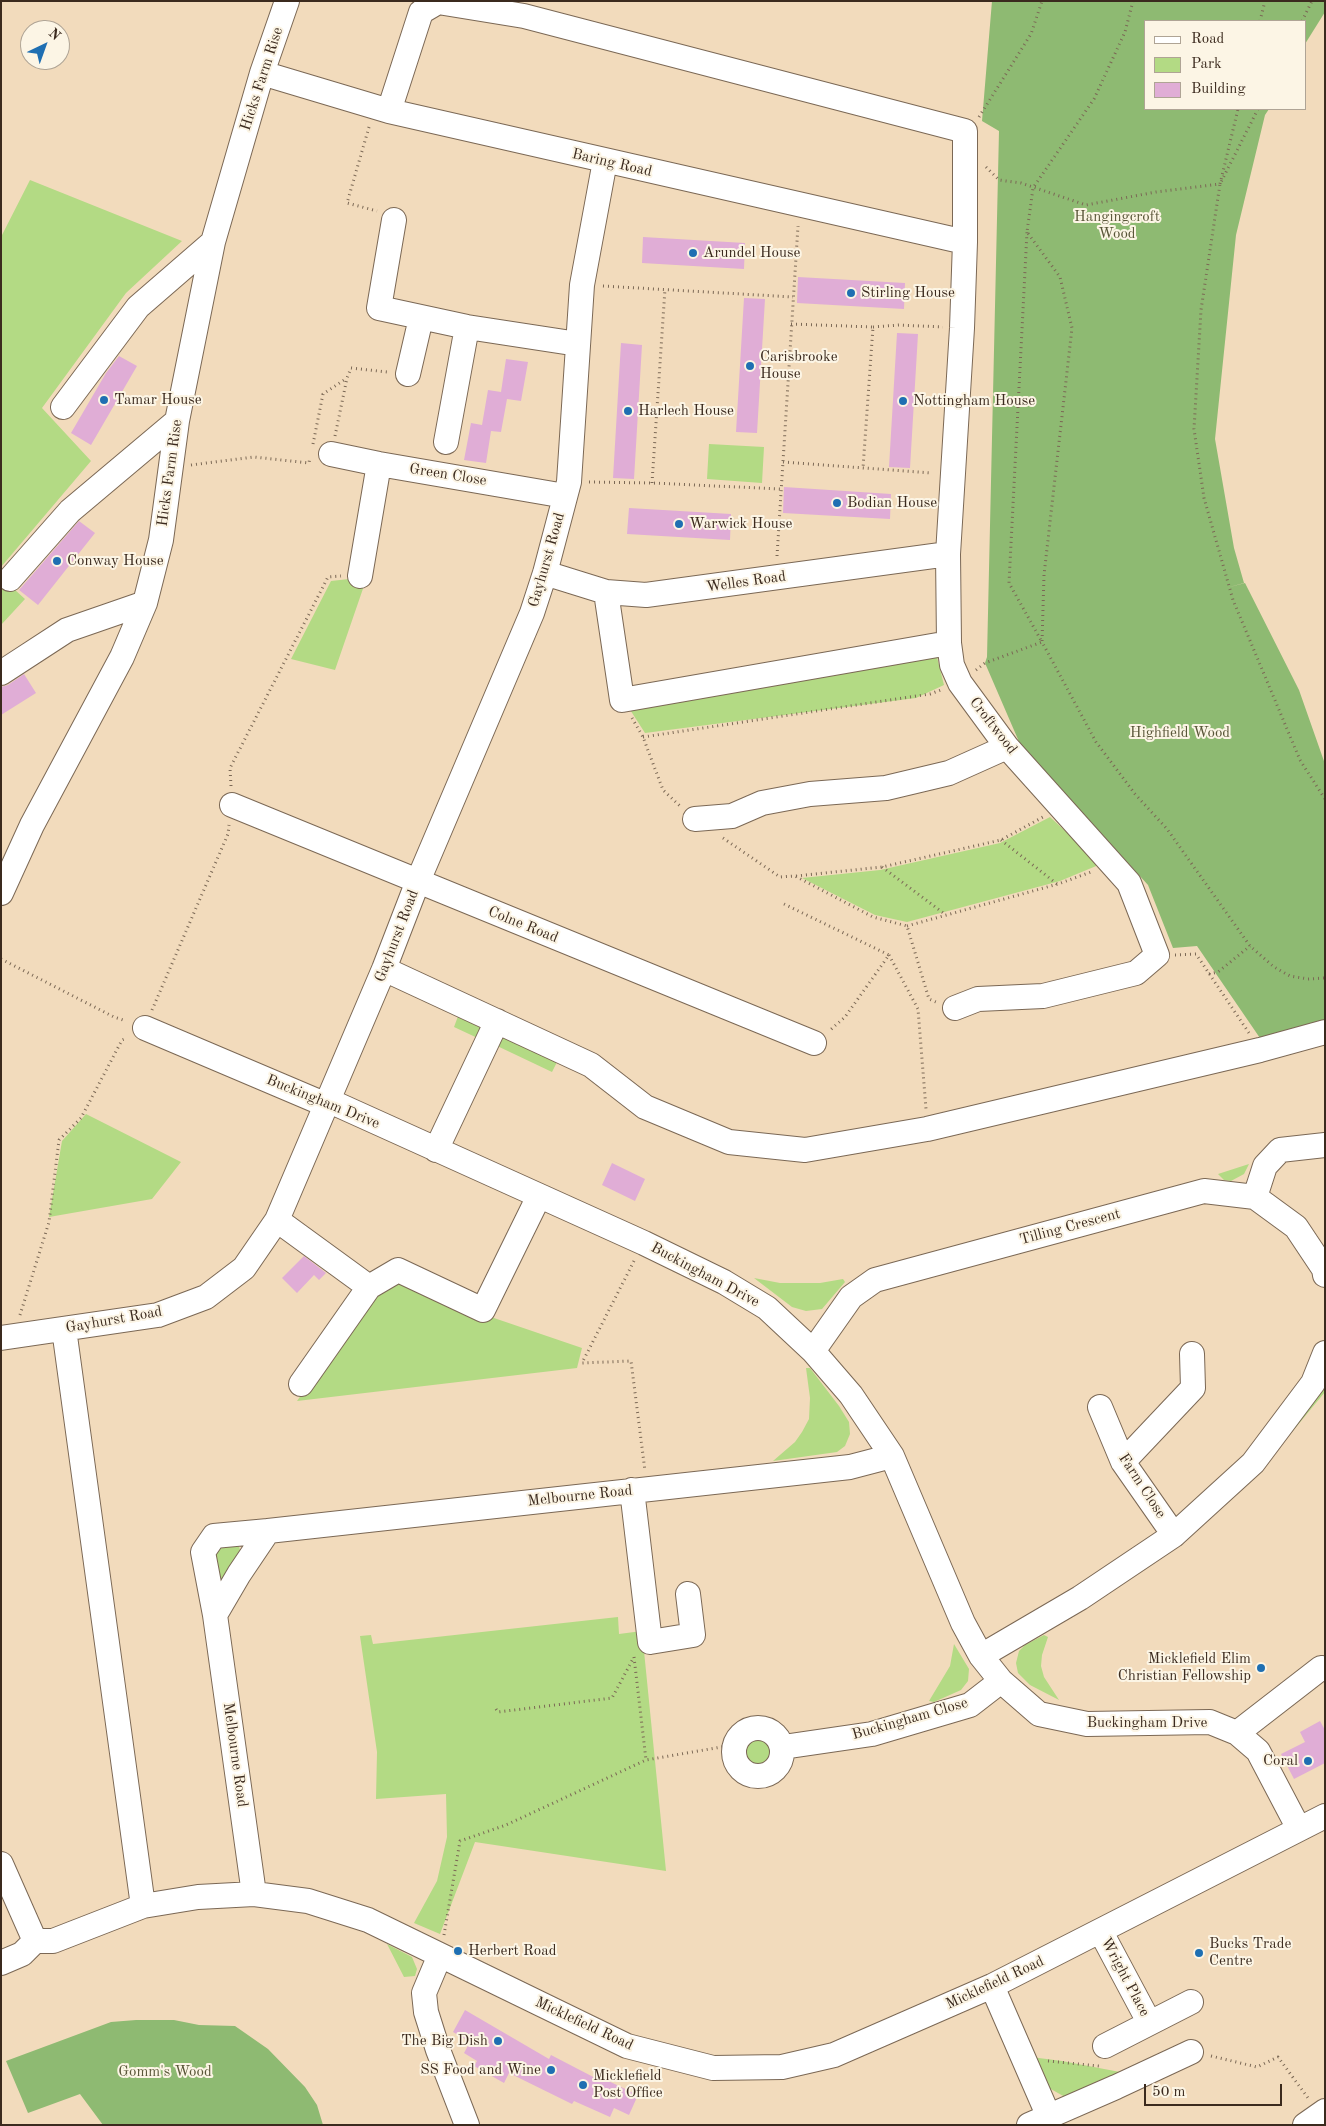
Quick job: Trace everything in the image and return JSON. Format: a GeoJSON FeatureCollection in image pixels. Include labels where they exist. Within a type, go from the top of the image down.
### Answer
{"type":"FeatureCollection","features":[{"type":"Feature","properties":{"kind":"street","name":"Hicks Farm Rise"},"geometry":{"type":"LineString","coordinates":[[1,893],[32,825],[122,657],[145,602],[162,540],[177,420],[212,242],[262,73],[287,1]]}},
{"type":"Feature","properties":{"kind":"street"},"geometry":{"type":"LineString","coordinates":[[382,109],[421,12],[438,2],[524,16],[965,127]]}},
{"type":"Feature","properties":{"kind":"street","name":"Baring Road"},"geometry":{"type":"LineString","coordinates":[[262,73],[382,109],[605,162],[965,242]]}},
{"type":"Feature","properties":{"kind":"street","name":"Croftwood"},"geometry":{"type":"LineString","coordinates":[[965,127],[965,242],[948,554],[949,643],[952,665],[960,683],[1007,747],[1114,863],[1129,883],[1157,955]]}},
{"type":"Feature","properties":{"kind":"street","name":"Gayhurst Road"},"geometry":{"type":"LineString","coordinates":[[7,1337],[158,1315],[206,1297],[244,1268],[276,1220],[384,969],[418,881],[532,613],[545,573],[568,482],[582,285],[605,162]]}},
{"type":"Feature","properties":{"kind":"street"},"geometry":{"type":"LineString","coordinates":[[394,220],[379,308],[467,327],[578,344]]}},
{"type":"Feature","properties":{"kind":"street"},"geometry":{"type":"LineString","coordinates":[[63,407],[138,308],[212,242]]}},
{"type":"Feature","properties":{"kind":"street"},"geometry":{"type":"LineString","coordinates":[[408,374],[421,318]]}},
{"type":"Feature","properties":{"kind":"street"},"geometry":{"type":"LineString","coordinates":[[446,442],[467,327]]}},
{"type":"Feature","properties":{"kind":"street"},"geometry":{"type":"LineString","coordinates":[[10,579],[70,511],[177,420]]}},
{"type":"Feature","properties":{"kind":"street","name":"Green Close"},"geometry":{"type":"LineString","coordinates":[[318,451],[378,464],[565,496]]}},
{"type":"Feature","properties":{"kind":"street"},"geometry":{"type":"LineString","coordinates":[[360,576],[378,464]]}},
{"type":"Feature","properties":{"kind":"street","name":"Welles Road"},"geometry":{"type":"LineString","coordinates":[[545,573],[606,592],[646,595],[948,554]]}},
{"type":"Feature","properties":{"kind":"street"},"geometry":{"type":"LineString","coordinates":[[606,592],[622,700],[949,643]]}},
{"type":"Feature","properties":{"kind":"street"},"geometry":{"type":"LineString","coordinates":[[1,673],[67,630],[145,602]]}},
{"type":"Feature","properties":{"kind":"street"},"geometry":{"type":"LineString","coordinates":[[695,819],[732,816],[762,803],[810,794],[886,788],[949,773],[1007,747]]}},
{"type":"Feature","properties":{"kind":"street","name":"Colne Road"},"geometry":{"type":"LineString","coordinates":[[232,805],[814,1043]]}},
{"type":"Feature","properties":{"kind":"street"},"geometry":{"type":"LineString","coordinates":[[955,1008],[978,999],[1042,996],[1136,973],[1157,955]]}},
{"type":"Feature","properties":{"kind":"street"},"geometry":{"type":"LineString","coordinates":[[384,969],[591,1065],[645,1107],[728,1142],[805,1150],[927,1129],[1260,1050],[1325,1032]]}},
{"type":"Feature","properties":{"kind":"street"},"geometry":{"type":"LineString","coordinates":[[436,1150],[497,1021]]}},
{"type":"Feature","properties":{"kind":"street","name":"Buckingham Drive"},"geometry":{"type":"LineString","coordinates":[[145,1028],[317,1101],[334,1103],[644,1242],[724,1282],[767,1308],[813,1351],[851,1395],[892,1456],[962,1623],[981,1656],[1001,1681],[1039,1714],[1087,1724],[1210,1722],[1237,1733],[1258,1751],[1299,1829]]}},
{"type":"Feature","properties":{"kind":"street"},"geometry":{"type":"LineString","coordinates":[[1255,1197],[1265,1166],[1280,1150],[1325,1145]]}},
{"type":"Feature","properties":{"kind":"street","name":"Tilling Crescent"},"geometry":{"type":"LineString","coordinates":[[813,1351],[851,1296],[875,1280],[1204,1191],[1255,1197],[1296,1227],[1324,1269],[1325,1275]]}},
{"type":"Feature","properties":{"kind":"street"},"geometry":{"type":"LineString","coordinates":[[301,1384],[369,1287],[398,1270],[483,1310],[539,1196]]}},
{"type":"Feature","properties":{"kind":"street"},"geometry":{"type":"LineString","coordinates":[[276,1220],[369,1287]]}},
{"type":"Feature","properties":{"kind":"street"},"geometry":{"type":"LineString","coordinates":[[64,1329],[143,1906]]}},
{"type":"Feature","properties":{"kind":"street"},"geometry":{"type":"LineString","coordinates":[[981,1656],[1080,1598],[1174,1536],[1253,1463],[1313,1383],[1325,1353]]}},
{"type":"Feature","properties":{"kind":"street"},"geometry":{"type":"LineString","coordinates":[[1123,1462],[1193,1388],[1192,1354]]}},
{"type":"Feature","properties":{"kind":"street","name":"Farm Close"},"geometry":{"type":"LineString","coordinates":[[1100,1407],[1123,1462],[1174,1536]]}},
{"type":"Feature","properties":{"kind":"street","name":"Melbourne Road"},"geometry":{"type":"LineString","coordinates":[[254,1894],[215,1615],[203,1552],[214,1536],[850,1467],[892,1456]]}},
{"type":"Feature","properties":{"kind":"street"},"geometry":{"type":"LineString","coordinates":[[640,1489],[642,1649],[693,1635],[688,1594]]}},
{"type":"Feature","properties":{"kind":"street"},"geometry":{"type":"LineString","coordinates":[[215,1615],[239,1574],[268,1531]]}},
{"type":"Feature","properties":{"kind":"street"},"geometry":{"type":"LineString","coordinates":[[1237,1733],[1321,1668]]}},
{"type":"Feature","properties":{"kind":"street","name":"Buckingham Close"},"geometry":{"type":"LineString","coordinates":[[783,1747],[872,1734],[970,1705],[1001,1681]]}},
{"type":"Feature","properties":{"kind":"street"},"geometry":{"type":"LineString","coordinates":[[759,1726],[774,1733],[783,1747],[780,1765],[766,1776],[748,1775],[735,1763],[733,1745],[743,1731],[759,1726]]}},
{"type":"Feature","properties":{"kind":"street","name":"Micklefield Road"},"geometry":{"type":"LineString","coordinates":[[35,1941],[53,1941],[143,1906],[198,1897],[254,1894],[308,1901],[359,1917],[627,2046],[713,2068],[782,2068],[834,2055],[992,1986],[1325,1816]]}},
{"type":"Feature","properties":{"kind":"street"},"geometry":{"type":"LineString","coordinates":[[1,1864],[35,1941],[22,1954],[1,1964]]}},
{"type":"Feature","properties":{"kind":"street","name":"Wright Place"},"geometry":{"type":"LineString","coordinates":[[1101,1932],[1149,2022]]}},
{"type":"Feature","properties":{"kind":"street"},"geometry":{"type":"LineString","coordinates":[[440,1955],[424,1993],[426,2012],[438,2050],[467,2125]]}},
{"type":"Feature","properties":{"kind":"street"},"geometry":{"type":"LineString","coordinates":[[992,1986],[1023,2059],[1039,2121],[1191,2052]]}},
{"type":"Feature","properties":{"kind":"street","name":"Wright Place"},"geometry":{"type":"LineString","coordinates":[[1105,2046],[1191,2002]]}},
{"type":"Feature","properties":{"kind":"street"},"geometry":{"type":"LineString","coordinates":[[1305,2125],[1317,2106]]}},
{"type":"Feature","properties":{"kind":"path"},"geometry":{"type":"LineString","coordinates":[[965,127],[974,126],[1031,34],[1042,1]]}},
{"type":"Feature","properties":{"kind":"path"},"geometry":{"type":"LineString","coordinates":[[1133,1],[1125,32],[1094,99],[1033,188],[1027,232],[1009,583],[1096,742],[1135,794],[1167,829],[1250,946],[1274,967],[1290,976],[1308,979],[1325,978]]}},
{"type":"Feature","properties":{"kind":"path"},"geometry":{"type":"LineString","coordinates":[[1260,20],[1265,1]]}},
{"type":"Feature","properties":{"kind":"path"},"geometry":{"type":"LineString","coordinates":[[1302,20],[1312,1]]}},
{"type":"Feature","properties":{"kind":"path"},"geometry":{"type":"LineString","coordinates":[[382,109],[347,204],[383,213],[394,220]]}},
{"type":"Feature","properties":{"kind":"path"},"geometry":{"type":"LineString","coordinates":[[1238,110],[1220,184],[1201,310],[1194,429],[1204,498],[1233,600],[1300,760],[1325,799]]}},
{"type":"Feature","properties":{"kind":"path"},"geometry":{"type":"LineString","coordinates":[[1220,184],[1257,110]]}},
{"type":"Feature","properties":{"kind":"path"},"geometry":{"type":"LineString","coordinates":[[999,180],[1021,183],[1086,205],[1156,192],[1220,184]]}},
{"type":"Feature","properties":{"kind":"path"},"geometry":{"type":"LineString","coordinates":[[776,578],[780,489],[800,205]]}},
{"type":"Feature","properties":{"kind":"path"},"geometry":{"type":"LineString","coordinates":[[1027,232],[1060,277],[1072,328],[1044,575],[1042,642]]}},
{"type":"Feature","properties":{"kind":"path"},"geometry":{"type":"LineString","coordinates":[[582,285],[793,297]]}},
{"type":"Feature","properties":{"kind":"path"},"geometry":{"type":"LineString","coordinates":[[652,483],[666,289]]}},
{"type":"Feature","properties":{"kind":"path"},"geometry":{"type":"LineString","coordinates":[[791,324],[873,327],[899,325],[936,326]]}},
{"type":"Feature","properties":{"kind":"path"},"geometry":{"type":"LineString","coordinates":[[863,468],[873,327]]}},
{"type":"Feature","properties":{"kind":"path"},"geometry":{"type":"LineString","coordinates":[[172,468],[254,457],[309,462],[318,451],[352,368],[408,374]]}},
{"type":"Feature","properties":{"kind":"path"},"geometry":{"type":"LineString","coordinates":[[318,451],[323,394],[347,378]]}},
{"type":"Feature","properties":{"kind":"path"},"geometry":{"type":"LineString","coordinates":[[783,462],[926,473]]}},
{"type":"Feature","properties":{"kind":"path"},"geometry":{"type":"LineString","coordinates":[[596,482],[780,489]]}},
{"type":"Feature","properties":{"kind":"path"},"geometry":{"type":"LineString","coordinates":[[7,1337],[49,1222],[59,1140],[81,1118],[122,1040],[145,1028],[228,834],[232,805],[230,768],[328,577],[360,576]]}},
{"type":"Feature","properties":{"kind":"path"},"geometry":{"type":"LineString","coordinates":[[643,737],[930,694],[960,683],[985,663],[1042,642]]}},
{"type":"Feature","properties":{"kind":"path"},"geometry":{"type":"LineString","coordinates":[[622,700],[643,737],[663,790],[695,819],[780,877],[882,867],[1002,840],[1061,806]]}},
{"type":"Feature","properties":{"kind":"path"},"geometry":{"type":"LineString","coordinates":[[1002,840],[1058,884]]}},
{"type":"Feature","properties":{"kind":"path"},"geometry":{"type":"LineString","coordinates":[[796,876],[873,917],[907,926],[1058,884],[1114,863]]}},
{"type":"Feature","properties":{"kind":"path"},"geometry":{"type":"LineString","coordinates":[[882,867],[946,915]]}},
{"type":"Feature","properties":{"kind":"path"},"geometry":{"type":"LineString","coordinates":[[784,904],[890,955],[918,1009],[927,1129]]}},
{"type":"Feature","properties":{"kind":"path"},"geometry":{"type":"LineString","coordinates":[[907,926],[928,999],[955,1008]]}},
{"type":"Feature","properties":{"kind":"path"},"geometry":{"type":"LineString","coordinates":[[1210,974],[1218,972],[1250,946]]}},
{"type":"Feature","properties":{"kind":"path"},"geometry":{"type":"LineString","coordinates":[[1157,955],[1196,954],[1260,1050]]}},
{"type":"Feature","properties":{"kind":"path"},"geometry":{"type":"LineString","coordinates":[[845,1017],[890,955]]}},
{"type":"Feature","properties":{"kind":"path"},"geometry":{"type":"LineString","coordinates":[[1,960],[114,1017],[145,1028]]}},
{"type":"Feature","properties":{"kind":"path"},"geometry":{"type":"LineString","coordinates":[[640,1489],[631,1361],[582,1363],[644,1242]]}},
{"type":"Feature","properties":{"kind":"path"},"geometry":{"type":"LineString","coordinates":[[496,1709],[498,1712],[612,1698],[642,1649]]}},
{"type":"Feature","properties":{"kind":"path"},"geometry":{"type":"LineString","coordinates":[[642,1649],[646,1760]]}},
{"type":"Feature","properties":{"kind":"path"},"geometry":{"type":"LineString","coordinates":[[440,1955],[460,1841],[506,1825],[646,1760],[733,1745]]}},
{"type":"Feature","properties":{"kind":"path"},"geometry":{"type":"LineString","coordinates":[[1191,2052],[1257,2067],[1278,2057],[1317,2106]]}},
{"type":"Feature","properties":{"kind":"path"},"geometry":{"type":"LineString","coordinates":[[1023,2059],[1118,2068],[1116,2087]]}},
{"type":"Feature","properties":{"kind":"green space","name":"Hangingcroft Wood"},"geometry":{"type":"Polygon","coordinates":[[[992,1],[1325,1],[1325,12],[1306,42],[1306,20],[1144,20],[1144,110],[1268,110],[1265,115],[1236,235],[1215,439],[1234,548],[1244,583],[1226,588],[1245,583],[1299,690],[1325,764],[1325,1028],[1262,1041],[1197,946],[1173,948],[1148,885],[1020,744],[985,663],[987,657],[999,131],[982,121],[992,1]]]}},
{"type":"Feature","properties":{"kind":"green space"},"geometry":{"type":"Polygon","coordinates":[[[30,180],[182,241],[126,293],[42,408],[91,461],[1,567],[1,237],[30,180]]]}},
{"type":"Feature","properties":{"kind":"green space"},"geometry":{"type":"Polygon","coordinates":[[[709,444],[764,447],[762,483],[707,479],[709,444]]]}},
{"type":"Feature","properties":{"kind":"green space"},"geometry":{"type":"Polygon","coordinates":[[[367,577],[335,670],[291,659],[331,581],[367,577]]]}},
{"type":"Feature","properties":{"kind":"green space"},"geometry":{"type":"Polygon","coordinates":[[[4,580],[25,599],[1,625],[1,583],[4,580]]]}},
{"type":"Feature","properties":{"kind":"green space"},"geometry":{"type":"Polygon","coordinates":[[[935,649],[944,685],[916,698],[645,733],[627,705],[935,649]]]}},
{"type":"Feature","properties":{"kind":"green space"},"geometry":{"type":"Polygon","coordinates":[[[1050,817],[1101,864],[1060,881],[907,922],[875,915],[802,878],[880,870],[1000,843],[1050,817]]]}},
{"type":"Feature","properties":{"kind":"green space"},"geometry":{"type":"Polygon","coordinates":[[[460,1011],[489,1026],[484,1041],[454,1027],[460,1011]]]}},
{"type":"Feature","properties":{"kind":"green space"},"geometry":{"type":"Polygon","coordinates":[[[497,1034],[559,1058],[552,1072],[493,1044],[497,1034]]]}},
{"type":"Feature","properties":{"kind":"green space"},"geometry":{"type":"Polygon","coordinates":[[[86,1114],[181,1162],[152,1199],[49,1217],[62,1141],[86,1114]]]}},
{"type":"Feature","properties":{"kind":"green space"},"geometry":{"type":"Polygon","coordinates":[[[1249,1164],[1244,1174],[1231,1181],[1224,1180],[1218,1174],[1249,1164]]]}},
{"type":"Feature","properties":{"kind":"green space"},"geometry":{"type":"Polygon","coordinates":[[[397,1278],[494,1318],[582,1348],[577,1368],[297,1401],[371,1295],[397,1278]]]}},
{"type":"Feature","properties":{"kind":"green space"},"geometry":{"type":"Polygon","coordinates":[[[754,1278],[780,1283],[820,1283],[843,1279],[845,1282],[822,1309],[806,1311],[792,1307],[754,1278]]]}},
{"type":"Feature","properties":{"kind":"green space"},"geometry":{"type":"Polygon","coordinates":[[[806,1368],[810,1368],[839,1406],[849,1422],[850,1434],[845,1446],[837,1452],[773,1461],[795,1442],[809,1419],[810,1398],[806,1368]]]}},
{"type":"Feature","properties":{"kind":"green space"},"geometry":{"type":"Polygon","coordinates":[[[1325,1377],[1325,1392],[1292,1432],[1291,1431],[1325,1377]]]}},
{"type":"Feature","properties":{"kind":"green space"},"geometry":{"type":"Polygon","coordinates":[[[212,1542],[238,1543],[240,1550],[220,1582],[212,1542]]]}},
{"type":"Feature","properties":{"kind":"green space"},"geometry":{"type":"Polygon","coordinates":[[[618,1617],[619,1634],[642,1631],[666,1871],[475,1842],[440,1934],[414,1923],[437,1881],[447,1837],[446,1794],[376,1799],[377,1752],[360,1636],[371,1635],[373,1644],[618,1617]]]}},
{"type":"Feature","properties":{"kind":"green space"},"geometry":{"type":"Polygon","coordinates":[[[1044,1635],[1048,1637],[1042,1655],[1041,1666],[1044,1677],[1059,1700],[1030,1685],[1018,1673],[1016,1663],[1019,1651],[1025,1645],[1044,1635]]]}},
{"type":"Feature","properties":{"kind":"green space"},"geometry":{"type":"Polygon","coordinates":[[[954,1644],[969,1669],[968,1681],[961,1690],[934,1702],[929,1701],[950,1666],[954,1644]]]}},
{"type":"Feature","properties":{"kind":"green space"},"geometry":{"type":"Polygon","coordinates":[[[757,1729],[764,1730],[770,1734],[774,1740],[774,1754],[770,1760],[764,1764],[757,1765],[750,1764],[744,1760],[740,1754],[739,1747],[740,1740],[744,1734],[750,1730],[757,1729]]]}},
{"type":"Feature","properties":{"kind":"green space"},"geometry":{"type":"Polygon","coordinates":[[[387,1944],[412,1957],[417,1969],[415,1976],[404,1977],[387,1944]]]}},
{"type":"Feature","properties":{"kind":"green space","name":"Gomm's Wood"},"geometry":{"type":"Polygon","coordinates":[[[174,2020],[199,2025],[235,2026],[268,2049],[305,2087],[317,2105],[323,2125],[103,2125],[80,2094],[28,2113],[6,2061],[111,2022],[174,2020]]]}},
{"type":"Feature","properties":{"kind":"green space"},"geometry":{"type":"Polygon","coordinates":[[[1031,2057],[1120,2072],[1104,2083],[1065,2097],[1042,2084],[1031,2057]]]}},
{"type":"Feature","properties":{"kind":"building","name":"Arundel House"},"geometry":{"type":"Polygon","coordinates":[[[643,237],[745,243],[744,269],[642,263],[643,237]]]}},
{"type":"Feature","properties":{"kind":"building","name":"Stirling House"},"geometry":{"type":"Polygon","coordinates":[[[798,277],[905,283],[904,309],[797,303],[798,277]]]}},
{"type":"Feature","properties":{"kind":"building","name":"Carisbrooke House"},"geometry":{"type":"Polygon","coordinates":[[[744,298],[765,299],[757,433],[736,432],[744,298]]]}},
{"type":"Feature","properties":{"kind":"building","name":"Nottingham House"},"geometry":{"type":"Polygon","coordinates":[[[897,333],[918,334],[910,468],[889,467],[897,333]]]}},
{"type":"Feature","properties":{"kind":"building","name":"Harlech House"},"geometry":{"type":"Polygon","coordinates":[[[621,343],[642,345],[634,479],[613,478],[621,343]]]}},
{"type":"Feature","properties":{"kind":"building","name":"Tamar House"},"geometry":{"type":"Polygon","coordinates":[[[119,356],[137,366],[91,445],[71,433],[106,373],[119,356]]]}},
{"type":"Feature","properties":{"kind":"building"},"geometry":{"type":"Polygon","coordinates":[[[506,359],[528,362],[521,401],[507,399],[501,432],[491,431],[486,463],[464,460],[471,423],[482,425],[488,390],[501,392],[506,359]]]}},
{"type":"Feature","properties":{"kind":"building","name":"Bodian House"},"geometry":{"type":"Polygon","coordinates":[[[784,487],[891,494],[890,519],[783,513],[784,487]]]}},
{"type":"Feature","properties":{"kind":"building","name":"Warwick House"},"geometry":{"type":"Polygon","coordinates":[[[629,508],[731,514],[730,540],[627,534],[629,508]]]}},
{"type":"Feature","properties":{"kind":"building","name":"Conway House"},"geometry":{"type":"Polygon","coordinates":[[[79,521],[95,533],[38,605],[19,590],[79,521]]]}},
{"type":"Feature","properties":{"kind":"building"},"geometry":{"type":"Polygon","coordinates":[[[24,674],[36,693],[1,715],[1,687],[8,685],[24,674]]]}},
{"type":"Feature","properties":{"kind":"building"},"geometry":{"type":"Polygon","coordinates":[[[612,1163],[645,1179],[635,1201],[602,1185],[612,1163]]]}},
{"type":"Feature","properties":{"kind":"building"},"geometry":{"type":"Polygon","coordinates":[[[304,1256],[326,1273],[319,1280],[314,1275],[297,1293],[282,1278],[304,1256]]]}},
{"type":"Feature","properties":{"kind":"building"},"geometry":{"type":"Polygon","coordinates":[[[1320,1721],[1325,1730],[1325,1763],[1294,1779],[1281,1754],[1305,1742],[1300,1732],[1320,1721]]]}},
{"type":"Feature","properties":{"kind":"building"},"geometry":{"type":"Polygon","coordinates":[[[465,2010],[549,2059],[551,2055],[601,2081],[602,2078],[638,2095],[629,2115],[614,2108],[610,2117],[574,2101],[572,2104],[509,2073],[504,2083],[474,2066],[477,2061],[464,2053],[470,2042],[453,2032],[465,2010]]]}},
{"type":"Feature","properties":{"kind":"place","name":"Arundel House"},"geometry":{"type":"Point","coordinates":[693,253]}},
{"type":"Feature","properties":{"kind":"place","name":"Stirling House"},"geometry":{"type":"Point","coordinates":[851,293]}},
{"type":"Feature","properties":{"kind":"place","name":"Carisbrooke House"},"geometry":{"type":"Point","coordinates":[750,366]}},
{"type":"Feature","properties":{"kind":"place","name":"Tamar House"},"geometry":{"type":"Point","coordinates":[104,400]}},
{"type":"Feature","properties":{"kind":"place","name":"Nottingham House"},"geometry":{"type":"Point","coordinates":[903,401]}},
{"type":"Feature","properties":{"kind":"place","name":"Harlech House"},"geometry":{"type":"Point","coordinates":[628,411]}},
{"type":"Feature","properties":{"kind":"place","name":"Bodian House"},"geometry":{"type":"Point","coordinates":[837,503]}},
{"type":"Feature","properties":{"kind":"place","name":"Warwick House"},"geometry":{"type":"Point","coordinates":[679,524]}},
{"type":"Feature","properties":{"kind":"place","name":"Conway House"},"geometry":{"type":"Point","coordinates":[57,561]}},
{"type":"Feature","properties":{"kind":"place","name":"Micklefield Elim Christian Fellowship"},"geometry":{"type":"Point","coordinates":[1261,1668]}},
{"type":"Feature","properties":{"kind":"place","name":"Coral"},"geometry":{"type":"Point","coordinates":[1308,1761]}},
{"type":"Feature","properties":{"kind":"place","name":"Herbert Road"},"geometry":{"type":"Point","coordinates":[458,1951]}},
{"type":"Feature","properties":{"kind":"place","name":"Bucks Trade Centre"},"geometry":{"type":"Point","coordinates":[1199,1953]}},
{"type":"Feature","properties":{"kind":"place","name":"The Big Dish"},"geometry":{"type":"Point","coordinates":[498,2041]}},
{"type":"Feature","properties":{"kind":"place","name":"SS Food and Wine"},"geometry":{"type":"Point","coordinates":[551,2070]}},
{"type":"Feature","properties":{"kind":"place","name":"Micklefield Post Office"},"geometry":{"type":"Point","coordinates":[583,2085]}},
{"type":"Feature","properties":{"kind":"park label","name":"Highfield Wood"},"geometry":{"type":"Point","coordinates":[1180,733]}}]}
